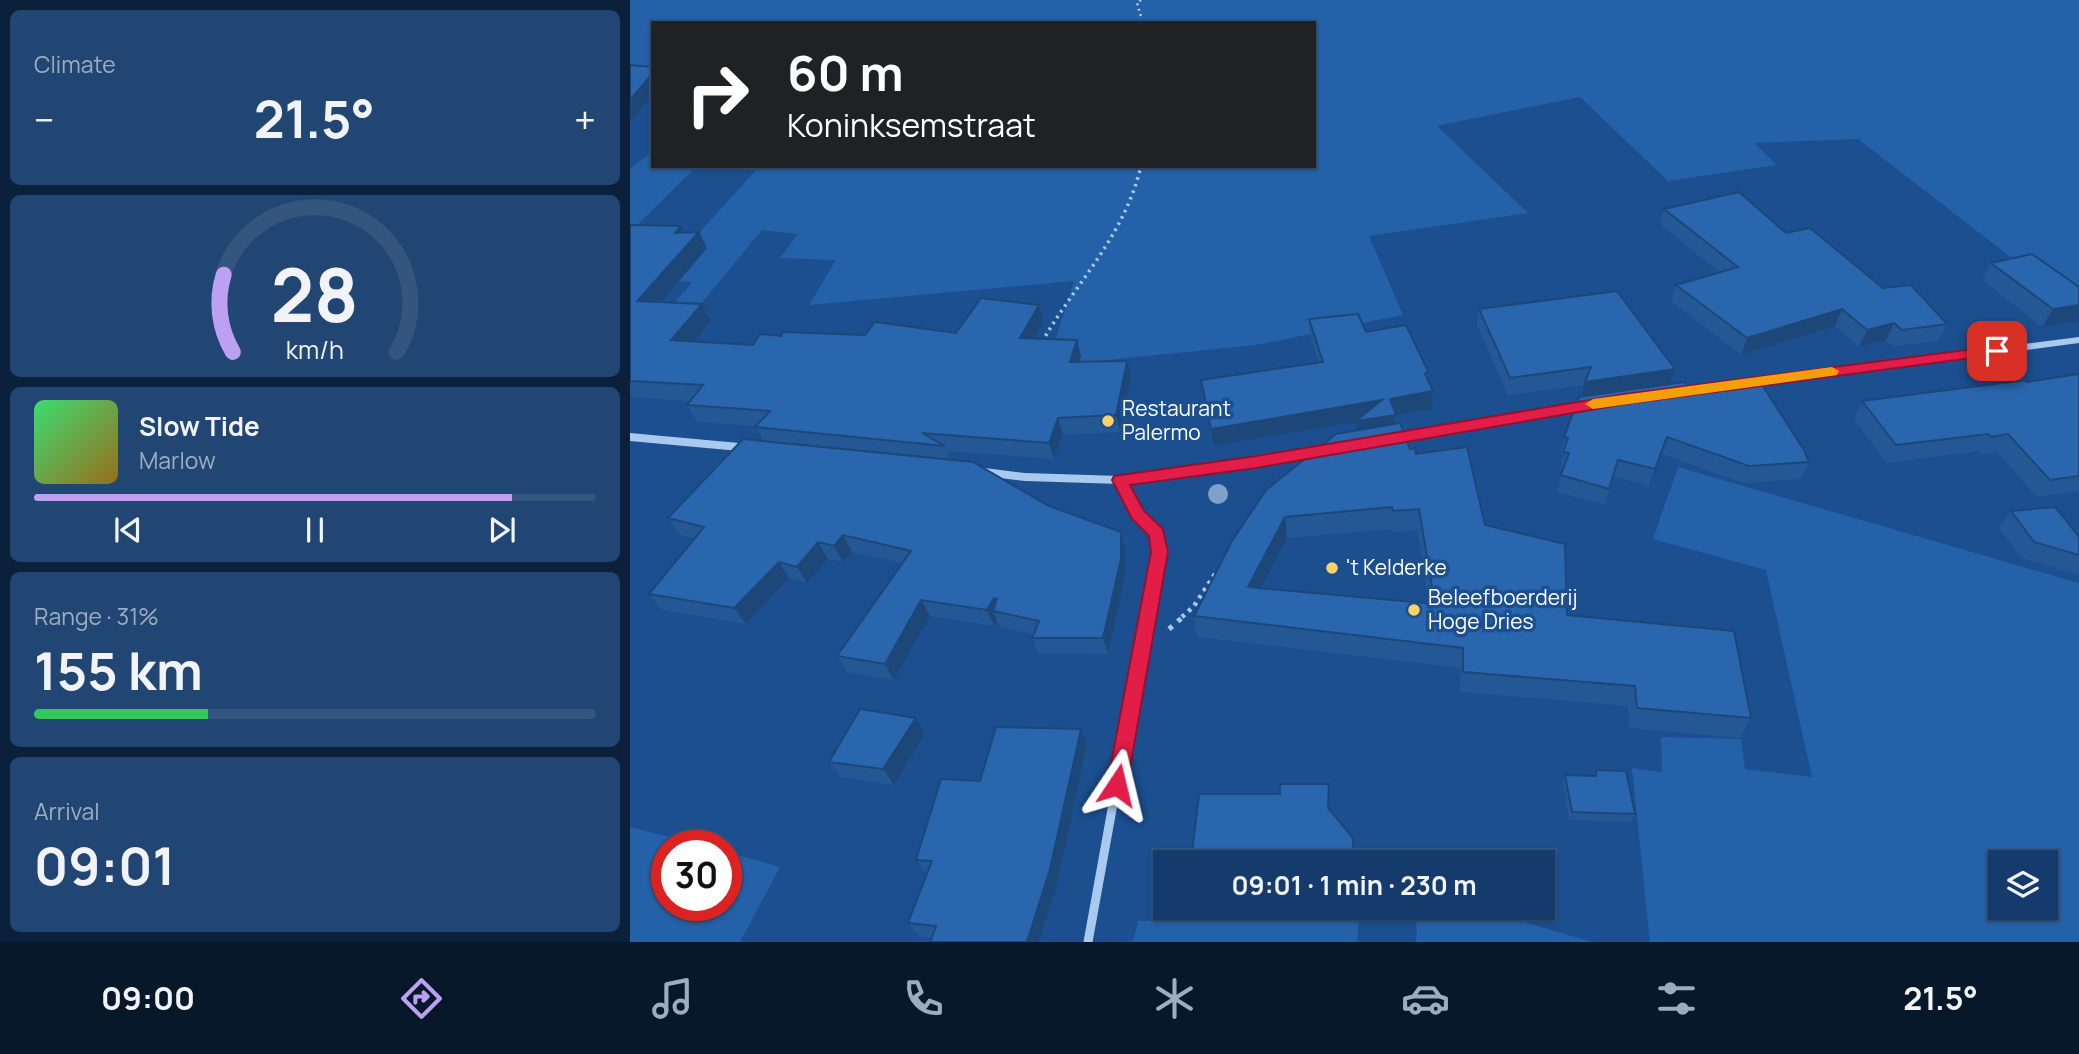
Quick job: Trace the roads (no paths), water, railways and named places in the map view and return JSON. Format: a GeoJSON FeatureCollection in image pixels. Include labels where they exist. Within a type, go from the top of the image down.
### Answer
{"type":"FeatureCollection","features":[{"type":"Feature","properties":{"kind":"street"},"geometry":{"type":"LineString","coordinates":[[1736,384],[2079,340]]}},
{"type":"Feature","properties":{"kind":"street"},"geometry":{"type":"LineString","coordinates":[[1378,440],[1598,404]]}},
{"type":"Feature","properties":{"kind":"street"},"geometry":{"type":"LineString","coordinates":[[630,437],[763,450]]}},
{"type":"Feature","properties":{"kind":"street"},"geometry":{"type":"LineString","coordinates":[[970,471],[1025,477],[1120,480],[1256,462],[1340,447]]}},
{"type":"Feature","properties":{"kind":"street"},"geometry":{"type":"LineString","coordinates":[[1088,942],[1159,552],[1157,534],[1138,515],[1120,480]]}},
{"type":"Feature","properties":{"kind":"place","name":"Restaurant Palermo"},"geometry":{"type":"Point","coordinates":[1108,421]}},
{"type":"Feature","properties":{"kind":"place","name":"'t Kelderke"},"geometry":{"type":"Point","coordinates":[1332,568]}},
{"type":"Feature","properties":{"kind":"place","name":"Beleefboerderij Hoge Dries"},"geometry":{"type":"Point","coordinates":[1414,610]}}]}
